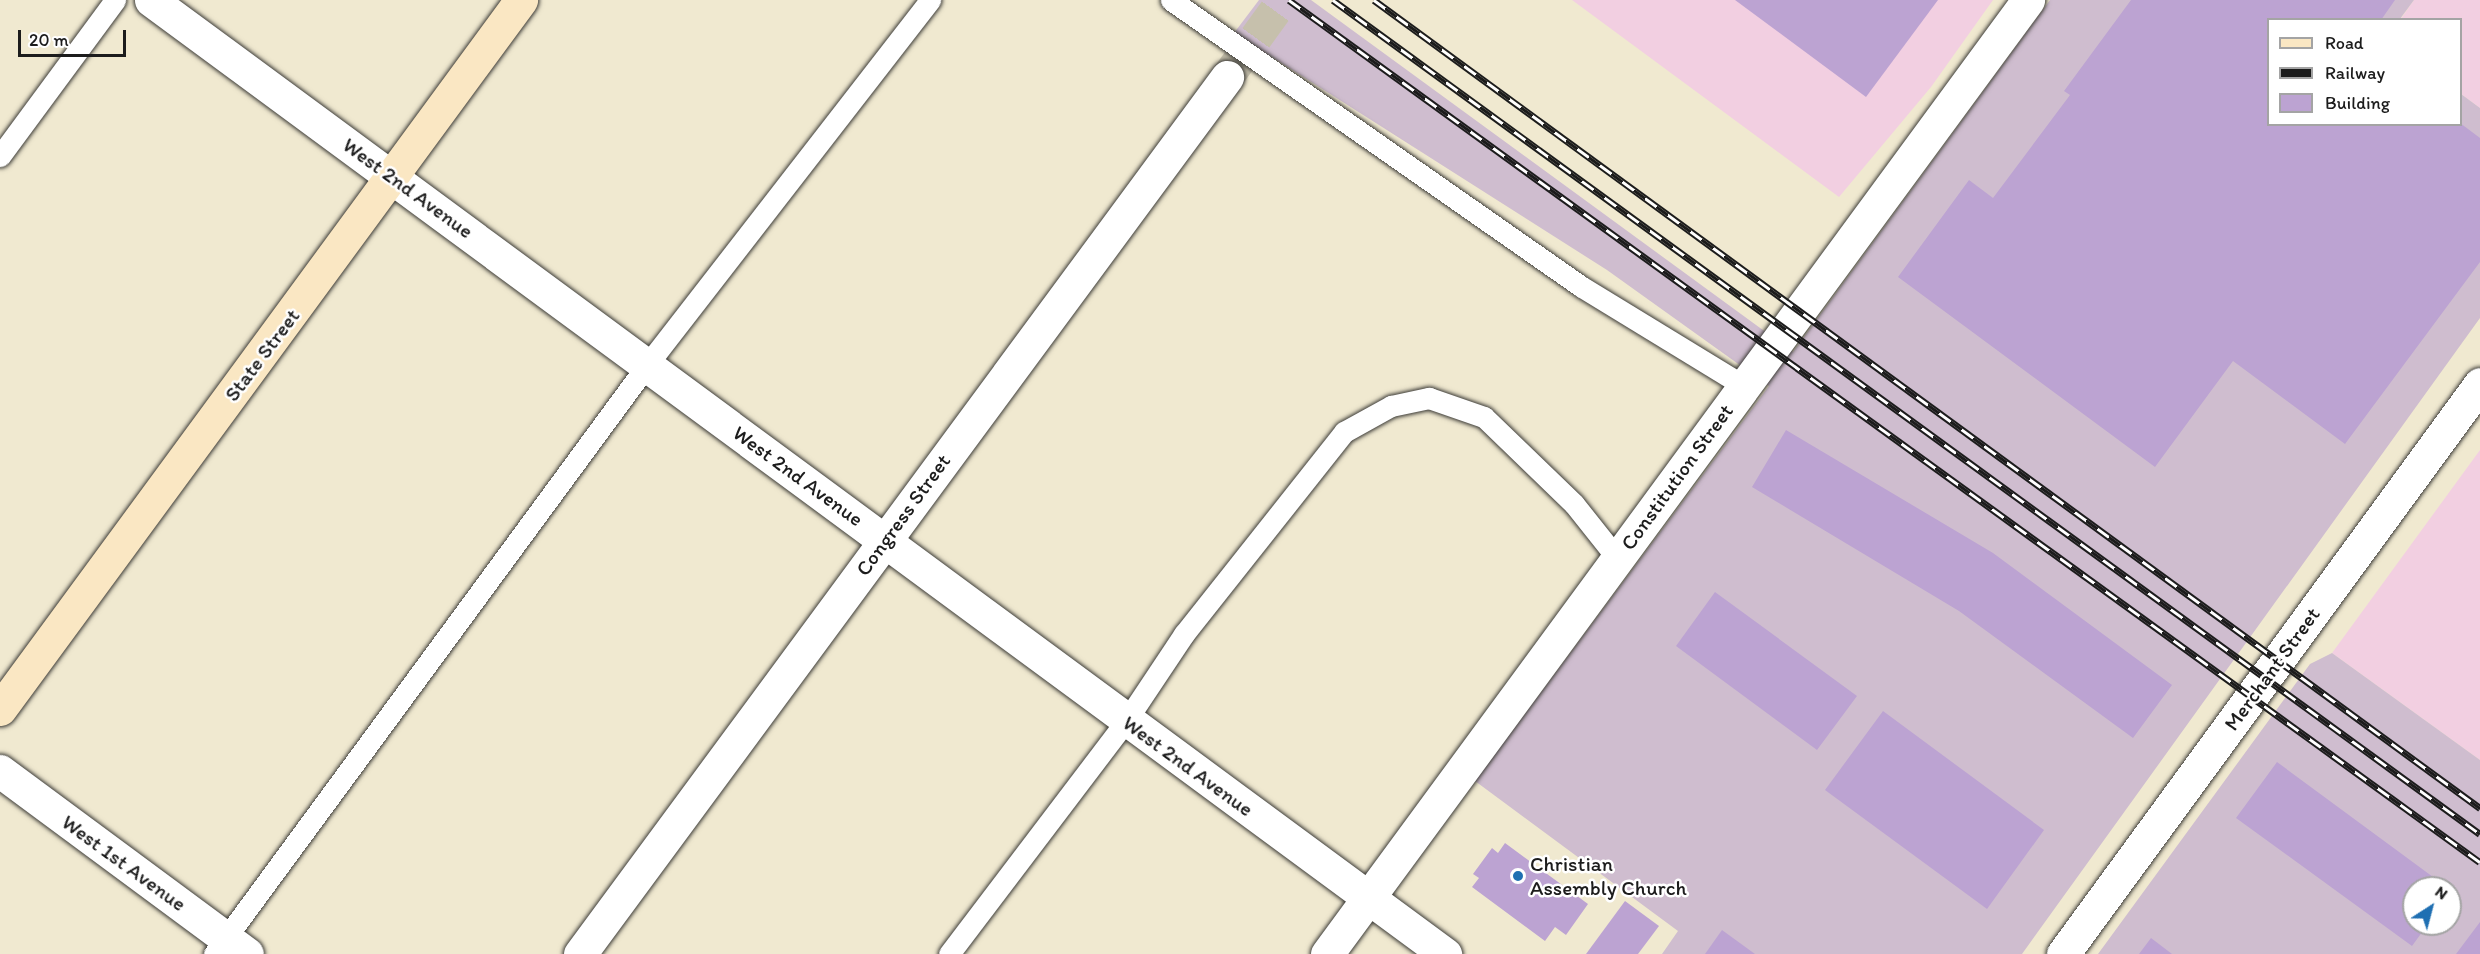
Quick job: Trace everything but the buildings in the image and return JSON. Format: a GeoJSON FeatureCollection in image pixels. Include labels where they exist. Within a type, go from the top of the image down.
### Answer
{"type":"FeatureCollection","features":[{"type":"Feature","properties":{"kind":"street","name":"West 2nd Avenue"},"geometry":{"type":"LineString","coordinates":[[151,0],[1445,954]]}},
{"type":"Feature","properties":{"kind":"street","name":"State Street"},"geometry":{"type":"LineString","coordinates":[[0,709],[394,177],[521,0]]}},
{"type":"Feature","properties":{"kind":"street","name":"Constitution Street"},"geometry":{"type":"LineString","coordinates":[[1326,954],[2028,0]]}},
{"type":"Feature","properties":{"kind":"street","name":"Congress Street"},"geometry":{"type":"LineString","coordinates":[[580,954],[1227,77]]}},
{"type":"Feature","properties":{"kind":"street","name":"Merchant Street"},"geometry":{"type":"LineString","coordinates":[[2063,954],[2480,384]]}},
{"type":"Feature","properties":{"kind":"street","name":"West 1st Avenue"},"geometry":{"type":"LineString","coordinates":[[0,771],[229,949]]}},
{"type":"Feature","properties":{"kind":"lane"},"geometry":{"type":"LineString","coordinates":[[0,156],[115,0]]}},
{"type":"Feature","properties":{"kind":"lane"},"geometry":{"type":"LineString","coordinates":[[229,949],[647,365],[930,0]]}},
{"type":"Feature","properties":{"kind":"lane"},"geometry":{"type":"LineString","coordinates":[[1171,0],[1582,287],[1744,386]]}},
{"type":"Feature","properties":{"kind":"lane"},"geometry":{"type":"LineString","coordinates":[[949,954],[1126,721],[1184,634],[1344,432],[1391,406],[1429,398],[1484,417],[1574,504],[1617,558]]}},
{"type":"Feature","properties":{"kind":"shaded area"},"geometry":{"type":"Polygon","coordinates":[[[1259,0],[1311,0],[1793,352],[2050,0],[2414,0],[2401,18],[2267,18],[2267,126],[2462,126],[2462,95],[2480,108],[2480,318],[2022,954],[1662,954],[1678,931],[1475,781],[1769,386],[1607,270],[1234,33],[1259,0]]]}},
{"type":"Feature","properties":{"kind":"shaded area"},"geometry":{"type":"Polygon","coordinates":[[[1572,0],[1993,0],[1931,87],[1839,197],[1572,0]]]}},
{"type":"Feature","properties":{"kind":"shaded area"},"geometry":{"type":"Polygon","coordinates":[[[2414,0],[2480,0],[2480,108],[2462,95],[2462,18],[2401,18],[2414,0]]]}},
{"type":"Feature","properties":{"kind":"shaded area"},"geometry":{"type":"Polygon","coordinates":[[[2480,450],[2480,760],[2332,653],[2480,450]]]}},
{"type":"Feature","properties":{"kind":"shaded area"},"geometry":{"type":"Polygon","coordinates":[[[2332,653],[2480,760],[2480,954],[2098,954],[2310,664],[2332,653]]]}},
{"type":"Feature","properties":{"kind":"tunnel"},"geometry":{"type":"LineString","coordinates":[[1227,77],[1283,0]]}},
{"type":"Feature","properties":{"kind":"railway"},"geometry":{"type":"LineString","coordinates":[[1289,0],[2480,862]]}},
{"type":"Feature","properties":{"kind":"railway"},"geometry":{"type":"LineString","coordinates":[[1333,0],[2480,834]]}},
{"type":"Feature","properties":{"kind":"railway"},"geometry":{"type":"LineString","coordinates":[[1374,0],[2480,808]]}},
{"type":"Feature","properties":{"kind":"place","name":"Christian Assembly Church"},"geometry":{"type":"Point","coordinates":[1518,876]}}]}
